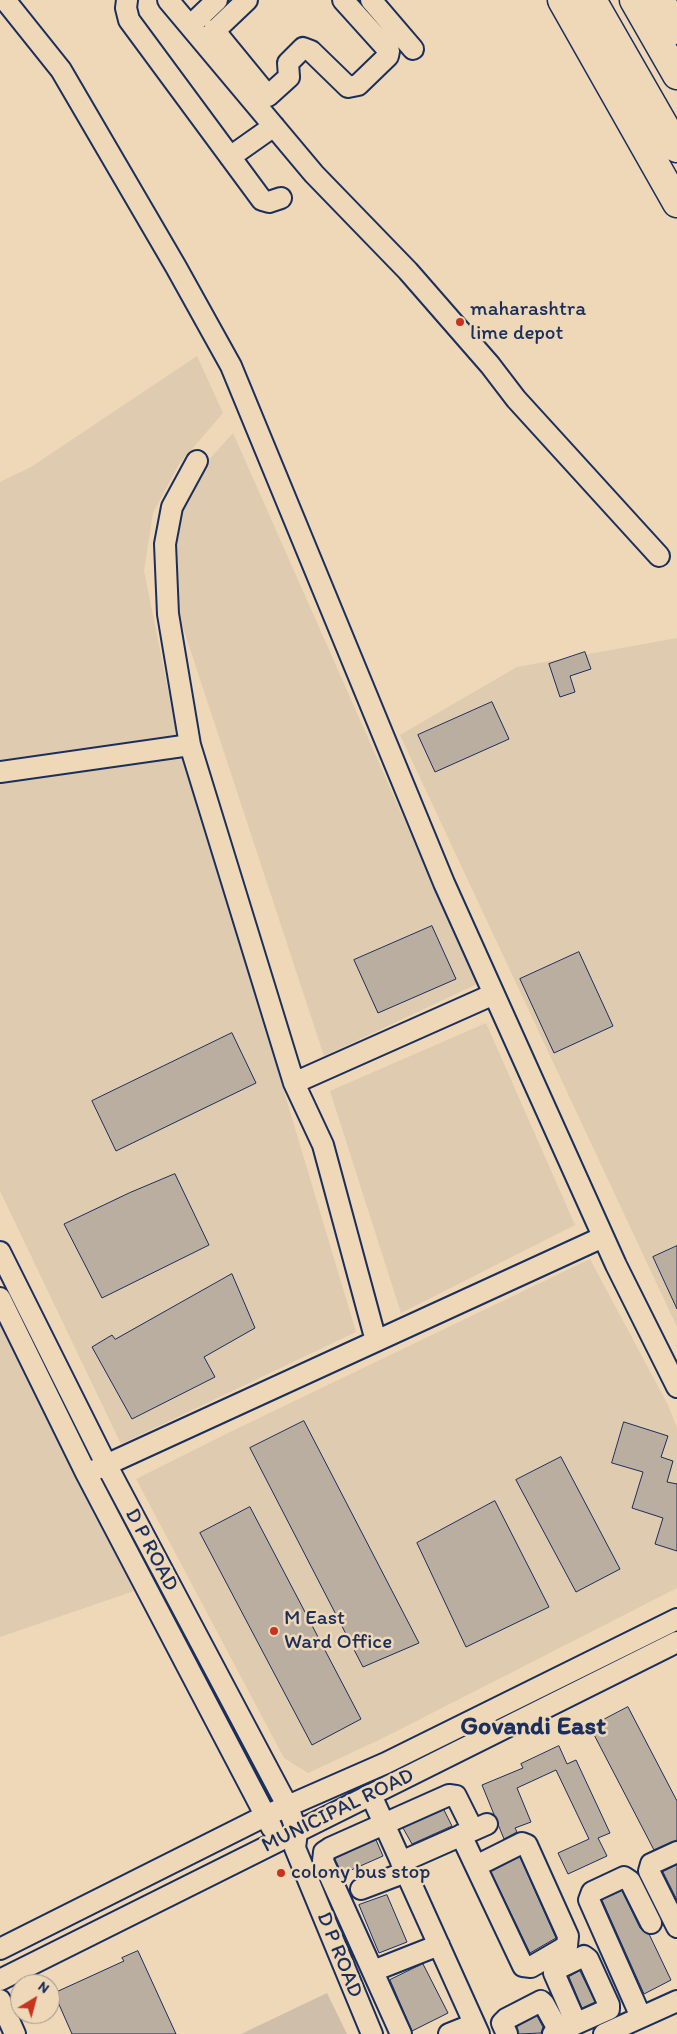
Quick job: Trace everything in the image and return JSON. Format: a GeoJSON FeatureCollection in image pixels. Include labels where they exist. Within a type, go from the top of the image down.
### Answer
{"type":"FeatureCollection","features":[{"type":"Feature","properties":{"kind":"highway"},"geometry":{"type":"LineString","coordinates":[[562,0],[677,203]]}},
{"type":"Feature","properties":{"kind":"highway"},"geometry":{"type":"LineString","coordinates":[[592,0],[677,148]]}},
{"type":"Feature","properties":{"kind":"highway"},"geometry":{"type":"LineString","coordinates":[[634,0],[677,75]]}},
{"type":"Feature","properties":{"kind":"highway"},"geometry":{"type":"LineString","coordinates":[[660,0],[677,30]]}},
{"type":"Feature","properties":{"kind":"street"},"geometry":{"type":"LineString","coordinates":[[5,0],[61,70],[176,267],[230,366],[374,709],[444,883],[603,1237],[677,1387]]}},
{"type":"Feature","properties":{"kind":"street"},"geometry":{"type":"LineString","coordinates":[[127,0],[126,8],[129,20],[262,200],[269,202],[282,198]]}},
{"type":"Feature","properties":{"kind":"street"},"geometry":{"type":"LineString","coordinates":[[168,0],[191,25],[209,36],[263,101],[274,126],[316,176],[408,271],[490,365],[516,400],[659,556]]}},
{"type":"Feature","properties":{"kind":"street"},"geometry":{"type":"LineString","coordinates":[[191,25],[217,0]]}},
{"type":"Feature","properties":{"kind":"street"},"geometry":{"type":"LineString","coordinates":[[209,36],[247,0]]}},
{"type":"Feature","properties":{"kind":"street"},"geometry":{"type":"LineString","coordinates":[[263,101],[289,76],[288,63],[304,48],[311,51],[348,87],[358,85],[388,56],[389,51],[343,0]]}},
{"type":"Feature","properties":{"kind":"street"},"geometry":{"type":"LineString","coordinates":[[371,0],[413,49]]}},
{"type":"Feature","properties":{"kind":"street"},"geometry":{"type":"LineString","coordinates":[[230,157],[274,126]]}},
{"type":"Feature","properties":{"kind":"street"},"geometry":{"type":"LineString","coordinates":[[197,461],[172,507],[165,544],[168,614],[190,745],[294,1083],[323,1144],[376,1341]]}},
{"type":"Feature","properties":{"kind":"street"},"geometry":{"type":"LineString","coordinates":[[0,772],[190,745]]}},
{"type":"Feature","properties":{"kind":"street"},"geometry":{"type":"LineString","coordinates":[[294,1083],[494,994]]}},
{"type":"Feature","properties":{"kind":"street"},"geometry":{"type":"LineString","coordinates":[[86,1474],[603,1237]]}},
{"type":"Feature","properties":{"kind":"street","name":"D P ROAD"},"geometry":{"type":"LineString","coordinates":[[0,1252],[106,1464],[288,1807],[290,1840],[372,2034]]}},
{"type":"Feature","properties":{"kind":"street","name":"D P ROAD"},"geometry":{"type":"LineString","coordinates":[[0,1298],[86,1474],[265,1816],[290,1840]]}},
{"type":"Feature","properties":{"kind":"street","name":"MUNICIPAL ROAD"},"geometry":{"type":"LineString","coordinates":[[0,1949],[265,1816],[386,1763],[677,1619]]}},
{"type":"Feature","properties":{"kind":"street","name":"MUNICIPAL ROAD"},"geometry":{"type":"LineString","coordinates":[[0,1980],[290,1840],[371,1795],[677,1642]]}},
{"type":"Feature","properties":{"kind":"street"},"geometry":{"type":"LineString","coordinates":[[371,1795],[477,2029],[449,2034]]}},
{"type":"Feature","properties":{"kind":"street"},"geometry":{"type":"LineString","coordinates":[[401,2034],[324,1862],[324,1852],[449,1795],[456,1796],[474,1830],[476,1866],[523,1966],[531,1967],[567,1946],[568,1936],[527,1845],[522,1843],[476,1866]]}},
{"type":"Feature","properties":{"kind":"street"},"geometry":{"type":"LineString","coordinates":[[362,1889],[474,1830]]}},
{"type":"Feature","properties":{"kind":"street"},"geometry":{"type":"LineString","coordinates":[[677,1852],[651,1864],[649,1871],[677,1928]]}},
{"type":"Feature","properties":{"kind":"street"},"geometry":{"type":"LineString","coordinates":[[641,2017],[589,1900],[592,1892],[624,1877],[630,1881],[651,1923]]}},
{"type":"Feature","properties":{"kind":"street"},"geometry":{"type":"LineString","coordinates":[[373,1971],[439,1945]]}},
{"type":"Feature","properties":{"kind":"street"},"geometry":{"type":"LineString","coordinates":[[0,2000],[15,2034]]}},
{"type":"Feature","properties":{"kind":"street"},"geometry":{"type":"LineString","coordinates":[[507,2034],[502,2023],[506,2019],[541,2001],[563,2030]]}},
{"type":"Feature","properties":{"kind":"street"},"geometry":{"type":"LineString","coordinates":[[604,2034],[677,2001]]}},
{"type":"Feature","properties":{"kind":"shaded area"},"geometry":{"type":"Polygon","coordinates":[[[197,356],[223,413],[179,464],[153,513],[144,571],[177,734],[356,1332],[121,1444],[0,1191],[0,482],[31,467],[197,356]]]}},
{"type":"Feature","properties":{"kind":"shaded area"},"geometry":{"type":"Polygon","coordinates":[[[233,433],[477,984],[324,1056],[167,579],[172,528],[198,472],[233,433]]]}},
{"type":"Feature","properties":{"kind":"shaded area"},"geometry":{"type":"Polygon","coordinates":[[[677,638],[677,1327],[400,735],[517,667],[677,638]]]}},
{"type":"Feature","properties":{"kind":"shaded area"},"geometry":{"type":"Polygon","coordinates":[[[486,1023],[575,1225],[401,1313],[330,1091],[486,1023]]]}},
{"type":"Feature","properties":{"kind":"shaded area"},"geometry":{"type":"Polygon","coordinates":[[[590,1259],[668,1405],[677,1428],[677,1588],[385,1737],[308,1773],[284,1758],[136,1479],[590,1259]]]}},
{"type":"Feature","properties":{"kind":"shaded area"},"geometry":{"type":"Polygon","coordinates":[[[0,1325],[134,1591],[0,1637],[0,1325]]]}},
{"type":"Feature","properties":{"kind":"shaded area"},"geometry":{"type":"Polygon","coordinates":[[[327,1993],[347,2034],[241,2034],[327,1993]]]}},
{"type":"Feature","properties":{"kind":"building"},"geometry":{"type":"Polygon","coordinates":[[[585,652],[591,669],[570,676],[575,692],[560,697],[549,664],[585,652]]]}},
{"type":"Feature","properties":{"kind":"building"},"geometry":{"type":"Polygon","coordinates":[[[492,702],[509,739],[435,772],[418,735],[492,702]]]}},
{"type":"Feature","properties":{"kind":"building"},"geometry":{"type":"Polygon","coordinates":[[[432,926],[456,979],[378,1013],[354,960],[432,926]]]}},
{"type":"Feature","properties":{"kind":"building"},"geometry":{"type":"Polygon","coordinates":[[[579,952],[613,1026],[554,1053],[520,979],[579,952]]]}},
{"type":"Feature","properties":{"kind":"building"},"geometry":{"type":"Polygon","coordinates":[[[232,1033],[256,1083],[116,1151],[92,1101],[232,1033]]]}},
{"type":"Feature","properties":{"kind":"building"},"geometry":{"type":"Polygon","coordinates":[[[175,1174],[209,1245],[102,1298],[64,1224],[129,1193],[175,1174]]]}},
{"type":"Feature","properties":{"kind":"building"},"geometry":{"type":"Polygon","coordinates":[[[677,1246],[677,1309],[653,1257],[677,1246]]]}},
{"type":"Feature","properties":{"kind":"building"},"geometry":{"type":"Polygon","coordinates":[[[232,1274],[255,1328],[204,1357],[215,1377],[132,1419],[92,1347],[112,1335],[115,1339],[232,1274]]]}},
{"type":"Feature","properties":{"kind":"building"},"geometry":{"type":"Polygon","coordinates":[[[304,1421],[419,1643],[363,1667],[250,1448],[304,1421]]]}},
{"type":"Feature","properties":{"kind":"building"},"geometry":{"type":"Polygon","coordinates":[[[624,1422],[668,1436],[661,1457],[673,1461],[667,1482],[677,1484],[677,1551],[655,1544],[663,1518],[632,1508],[643,1472],[612,1463],[624,1422]]]}},
{"type":"Feature","properties":{"kind":"building"},"geometry":{"type":"Polygon","coordinates":[[[561,1457],[620,1569],[576,1592],[516,1480],[561,1457]]]}},
{"type":"Feature","properties":{"kind":"building"},"geometry":{"type":"Polygon","coordinates":[[[495,1501],[549,1607],[466,1647],[417,1543],[495,1501]]]}},
{"type":"Feature","properties":{"kind":"building"},"geometry":{"type":"Polygon","coordinates":[[[250,1507],[361,1719],[312,1745],[200,1533],[250,1507]]]}},
{"type":"Feature","properties":{"kind":"building"},"geometry":{"type":"Polygon","coordinates":[[[628,1707],[677,1801],[677,1840],[654,1850],[590,1727],[628,1707]]]}},
{"type":"Feature","properties":{"kind":"building"},"geometry":{"type":"Polygon","coordinates":[[[559,1746],[567,1764],[576,1760],[610,1833],[598,1838],[607,1856],[568,1874],[558,1853],[589,1839],[556,1770],[517,1788],[531,1822],[515,1828],[517,1832],[504,1839],[482,1785],[523,1768],[521,1764],[559,1746]]]}},
{"type":"Feature","properties":{"kind":"building"},"geometry":{"type":"Polygon","coordinates":[[[444,1810],[452,1826],[412,1844],[403,1828],[444,1810]]]}},
{"type":"Feature","properties":{"kind":"building"},"geometry":{"type":"Polygon","coordinates":[[[376,1840],[383,1856],[342,1874],[335,1859],[376,1840]]]}},
{"type":"Feature","properties":{"kind":"building"},"geometry":{"type":"Polygon","coordinates":[[[520,1857],[556,1938],[530,1953],[491,1872],[520,1857]]]}},
{"type":"Feature","properties":{"kind":"building"},"geometry":{"type":"Polygon","coordinates":[[[677,1865],[677,1900],[663,1872],[677,1865]]]}},
{"type":"Feature","properties":{"kind":"building"},"geometry":{"type":"Polygon","coordinates":[[[622,1891],[640,1928],[649,1934],[671,1980],[644,1994],[602,1900],[622,1891]]]}},
{"type":"Feature","properties":{"kind":"building"},"geometry":{"type":"Polygon","coordinates":[[[387,1895],[407,1942],[379,1953],[359,1905],[387,1895]]]}},
{"type":"Feature","properties":{"kind":"building"},"geometry":{"type":"Polygon","coordinates":[[[138,1951],[176,2034],[72,2034],[60,2007],[60,1990],[124,1961],[122,1958],[138,1951]]]}},
{"type":"Feature","properties":{"kind":"building"},"geometry":{"type":"Polygon","coordinates":[[[423,1964],[448,2013],[412,2031],[390,1980],[423,1964]]]}},
{"type":"Feature","properties":{"kind":"building"},"geometry":{"type":"Polygon","coordinates":[[[580,1971],[595,2002],[582,2008],[569,1977],[580,1971]]]}},
{"type":"Feature","properties":{"kind":"building"},"geometry":{"type":"Polygon","coordinates":[[[537,2016],[543,2027],[541,2033],[519,2034],[517,2027],[537,2016]]]}},
{"type":"Feature","properties":{"kind":"place","name":"maharashtra lime depot"},"geometry":{"type":"Point","coordinates":[460,322]}},
{"type":"Feature","properties":{"kind":"place","name":"M East Ward Office"},"geometry":{"type":"Point","coordinates":[274,1631]}},
{"type":"Feature","properties":{"kind":"place","name":"colony bus stop"},"geometry":{"type":"Point","coordinates":[281,1873]}},
{"type":"Feature","properties":{"kind":"district","name":"Govandi East"},"geometry":{"type":"Point","coordinates":[533,1727]}}]}
